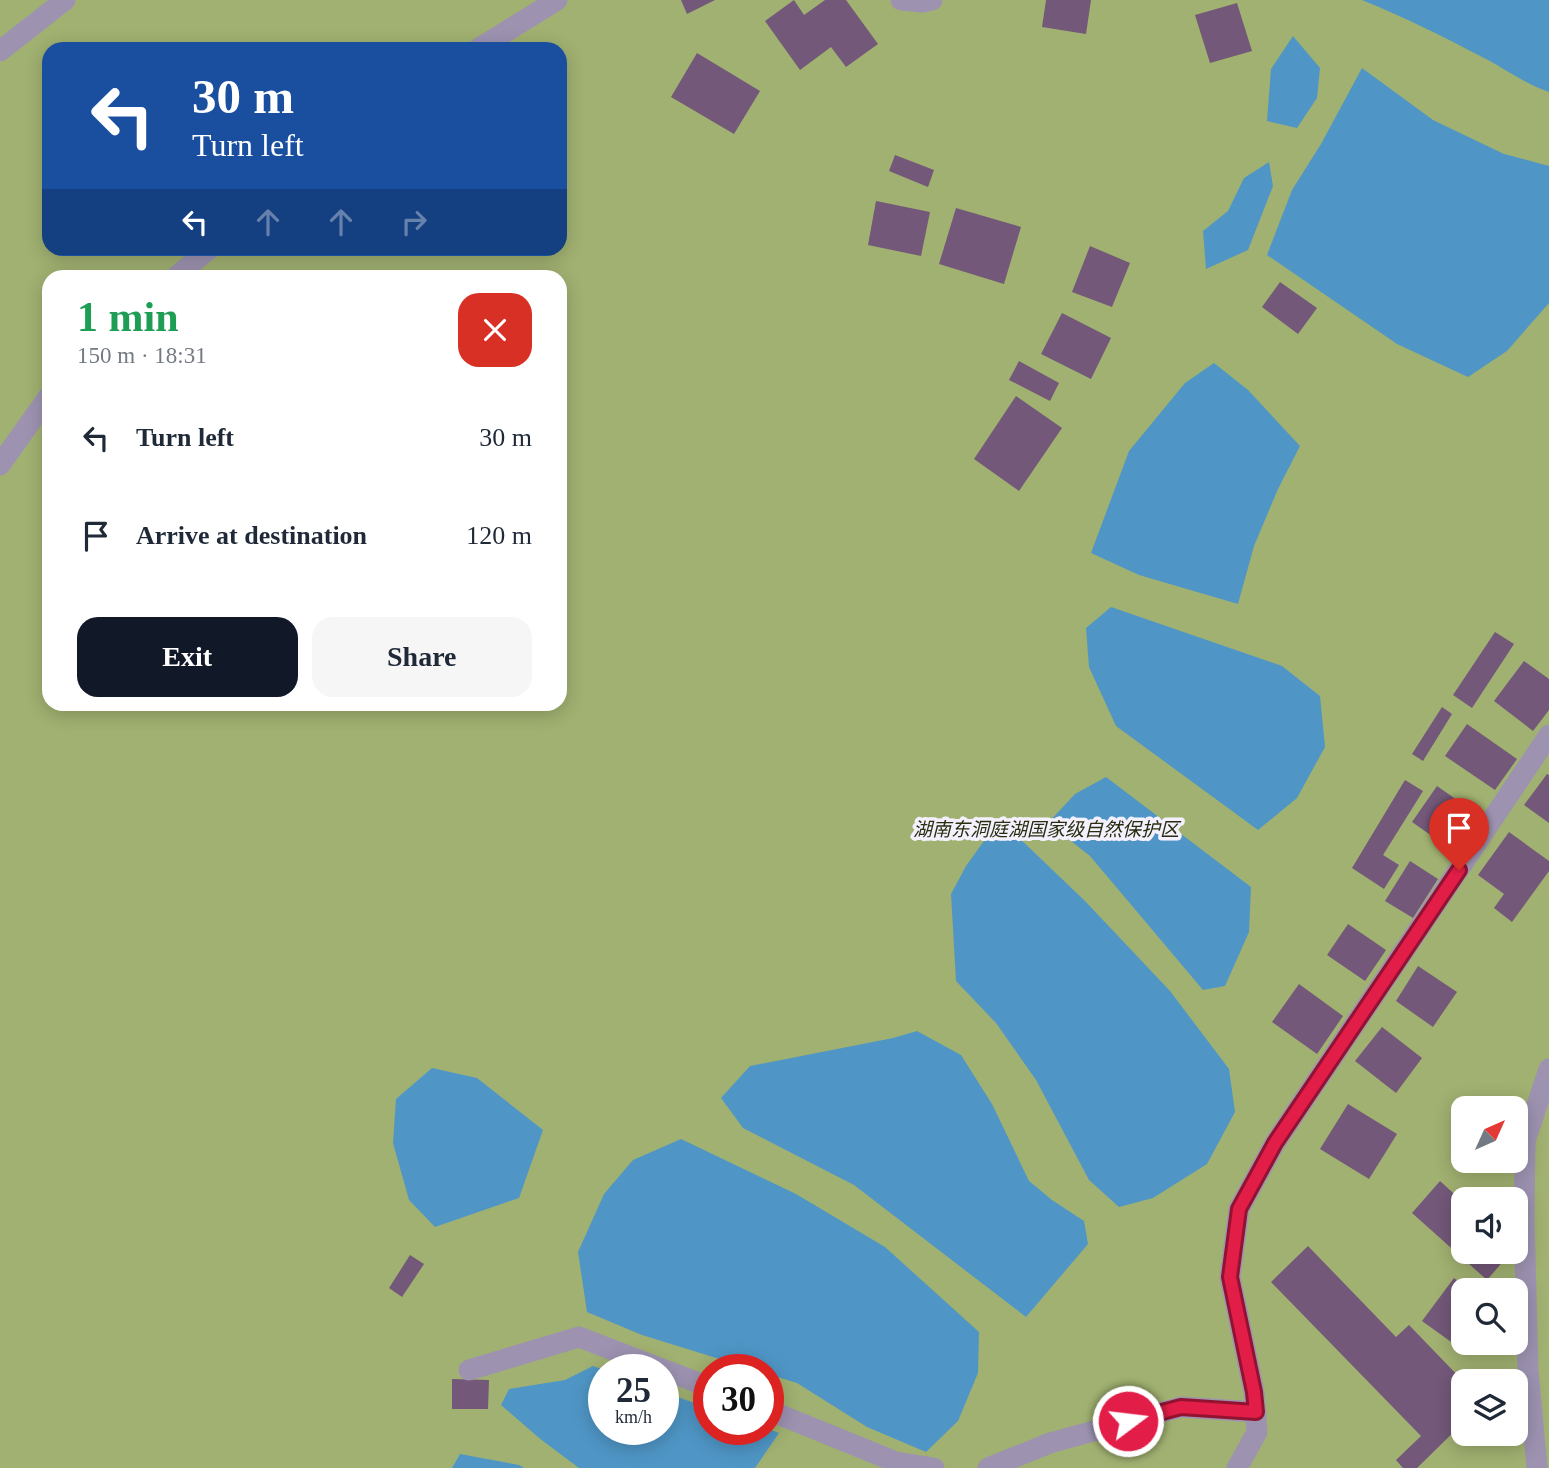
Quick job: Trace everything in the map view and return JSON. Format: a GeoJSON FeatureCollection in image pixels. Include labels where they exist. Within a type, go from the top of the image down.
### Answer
{"type":"FeatureCollection","features":[{"type":"Feature","properties":{"kind":"street"},"geometry":{"type":"LineString","coordinates":[[0,51],[65,0]]}},
{"type":"Feature","properties":{"kind":"street"},"geometry":{"type":"LineString","coordinates":[[489,42],[557,0]]}},
{"type":"Feature","properties":{"kind":"street"},"geometry":{"type":"LineString","coordinates":[[901,0],[933,0]]}},
{"type":"Feature","properties":{"kind":"street"},"geometry":{"type":"LineString","coordinates":[[184,270],[201,256]]}},
{"type":"Feature","properties":{"kind":"street"},"geometry":{"type":"LineString","coordinates":[[0,465],[42,406]]}},
{"type":"Feature","properties":{"kind":"street"},"geometry":{"type":"LineString","coordinates":[[1237,1468],[1257,1432],[1254,1392],[1230,1277],[1239,1209],[1275,1143],[1549,735]]}},
{"type":"Feature","properties":{"kind":"street"},"geometry":{"type":"LineString","coordinates":[[1537,1468],[1528,1371],[1525,1141],[1549,1069]]}},
{"type":"Feature","properties":{"kind":"street"},"geometry":{"type":"LineString","coordinates":[[469,1370],[579,1337],[693,1381]]}},
{"type":"Feature","properties":{"kind":"street"},"geometry":{"type":"LineString","coordinates":[[988,1468],[1050,1443],[1181,1407],[1256,1412]]}},
{"type":"Feature","properties":{"kind":"street"},"geometry":{"type":"LineString","coordinates":[[784,1417],[895,1462],[934,1468]]}},
{"type":"Feature","properties":{"kind":"green space","name":"湖南东洞庭湖国家级自然保护区"},"geometry":{"type":"Polygon","coordinates":[[[0,0],[1549,0],[1549,1468],[0,1468],[0,0]]]}},
{"type":"Feature","properties":{"kind":"water"},"geometry":{"type":"Polygon","coordinates":[[[1362,0],[1549,0],[1549,92],[1440,36],[1362,0]]]}},
{"type":"Feature","properties":{"kind":"water"},"geometry":{"type":"Polygon","coordinates":[[[1293,36],[1320,68],[1317,98],[1297,128],[1267,121],[1271,69],[1293,36]]]}},
{"type":"Feature","properties":{"kind":"water"},"geometry":{"type":"Polygon","coordinates":[[[1362,68],[1433,120],[1504,154],[1549,166],[1549,303],[1507,351],[1468,377],[1397,344],[1267,255],[1292,190],[1321,144],[1362,68]]]}},
{"type":"Feature","properties":{"kind":"water"},"geometry":{"type":"Polygon","coordinates":[[[1269,162],[1273,186],[1248,250],[1206,269],[1203,231],[1228,211],[1244,178],[1269,162]]]}},
{"type":"Feature","properties":{"kind":"water"},"geometry":{"type":"Polygon","coordinates":[[[1214,363],[1248,390],[1300,446],[1254,546],[1238,604],[1139,575],[1091,553],[1129,451],[1185,383],[1214,363]]]}},
{"type":"Feature","properties":{"kind":"water"},"geometry":{"type":"Polygon","coordinates":[[[1111,607],[1282,666],[1320,696],[1325,747],[1297,798],[1258,830],[1116,726],[1089,667],[1086,628],[1111,607]]]}},
{"type":"Feature","properties":{"kind":"water"},"geometry":{"type":"Polygon","coordinates":[[[1106,777],[1251,887],[1249,932],[1225,986],[1203,990],[1090,856],[1048,823],[1075,794],[1106,777]]]}},
{"type":"Feature","properties":{"kind":"water"},"geometry":{"type":"Polygon","coordinates":[[[1014,833],[1085,901],[1170,991],[1229,1069],[1235,1112],[1207,1164],[1153,1198],[1119,1207],[1089,1180],[1036,1080],[996,1023],[956,981],[951,894],[984,841],[1014,833]]]}},
{"type":"Feature","properties":{"kind":"water"},"geometry":{"type":"Polygon","coordinates":[[[917,1031],[961,1055],[992,1104],[1029,1181],[1084,1221],[1088,1244],[1026,1317],[854,1185],[743,1128],[721,1098],[750,1066],[917,1031]]]}},
{"type":"Feature","properties":{"kind":"water"},"geometry":{"type":"Polygon","coordinates":[[[432,1068],[477,1078],[543,1130],[519,1198],[435,1227],[409,1200],[393,1143],[396,1099],[432,1068]]]}},
{"type":"Feature","properties":{"kind":"water"},"geometry":{"type":"Polygon","coordinates":[[[681,1139],[796,1194],[885,1247],[979,1332],[978,1373],[958,1421],[926,1452],[867,1427],[797,1383],[784,1379],[784,1354],[703,1354],[642,1335],[587,1312],[578,1252],[604,1194],[633,1160],[681,1139]]]}},
{"type":"Feature","properties":{"kind":"water"},"geometry":{"type":"Polygon","coordinates":[[[588,1368],[588,1445],[679,1445],[679,1398],[693,1402],[693,1445],[771,1445],[755,1468],[579,1468],[501,1405],[509,1389],[565,1380],[588,1368]]]}},
{"type":"Feature","properties":{"kind":"water"},"geometry":{"type":"Polygon","coordinates":[[[460,1454],[519,1465],[524,1468],[452,1468],[460,1454]]]}},
{"type":"Feature","properties":{"kind":"building"},"geometry":{"type":"Polygon","coordinates":[[[681,0],[715,0],[687,14],[681,0]]]}},
{"type":"Feature","properties":{"kind":"building"},"geometry":{"type":"Polygon","coordinates":[[[794,0],[804,15],[825,0],[846,0],[878,44],[846,67],[831,47],[800,70],[765,21],[794,0]]]}},
{"type":"Feature","properties":{"kind":"building"},"geometry":{"type":"Polygon","coordinates":[[[1046,0],[1091,0],[1086,34],[1042,27],[1046,0]]]}},
{"type":"Feature","properties":{"kind":"building"},"geometry":{"type":"Polygon","coordinates":[[[1237,3],[1252,51],[1210,63],[1195,15],[1237,3]]]}},
{"type":"Feature","properties":{"kind":"building"},"geometry":{"type":"Polygon","coordinates":[[[697,53],[760,91],[734,134],[671,97],[697,53]]]}},
{"type":"Feature","properties":{"kind":"building"},"geometry":{"type":"Polygon","coordinates":[[[895,155],[934,170],[928,187],[889,171],[895,155]]]}},
{"type":"Feature","properties":{"kind":"building"},"geometry":{"type":"Polygon","coordinates":[[[876,201],[930,212],[921,256],[868,245],[876,201]]]}},
{"type":"Feature","properties":{"kind":"building"},"geometry":{"type":"Polygon","coordinates":[[[956,208],[1021,227],[1004,284],[939,264],[956,208]]]}},
{"type":"Feature","properties":{"kind":"building"},"geometry":{"type":"Polygon","coordinates":[[[1090,246],[1130,263],[1112,307],[1072,292],[1090,246]]]}},
{"type":"Feature","properties":{"kind":"building"},"geometry":{"type":"Polygon","coordinates":[[[1280,282],[1317,308],[1298,334],[1262,307],[1280,282]]]}},
{"type":"Feature","properties":{"kind":"building"},"geometry":{"type":"Polygon","coordinates":[[[1062,313],[1111,338],[1091,379],[1041,354],[1062,313]]]}},
{"type":"Feature","properties":{"kind":"building"},"geometry":{"type":"Polygon","coordinates":[[[1019,361],[1059,383],[1050,401],[1009,380],[1019,361]]]}},
{"type":"Feature","properties":{"kind":"building"},"geometry":{"type":"Polygon","coordinates":[[[1016,396],[1062,428],[1019,491],[974,459],[1016,396]]]}},
{"type":"Feature","properties":{"kind":"building"},"geometry":{"type":"Polygon","coordinates":[[[1495,632],[1514,644],[1472,708],[1453,695],[1495,632]]]}},
{"type":"Feature","properties":{"kind":"building"},"geometry":{"type":"Polygon","coordinates":[[[1524,661],[1549,679],[1549,710],[1533,731],[1494,701],[1524,661]]]}},
{"type":"Feature","properties":{"kind":"building"},"geometry":{"type":"Polygon","coordinates":[[[1442,707],[1452,714],[1423,761],[1412,754],[1442,707]]]}},
{"type":"Feature","properties":{"kind":"building"},"geometry":{"type":"Polygon","coordinates":[[[1467,724],[1517,759],[1495,790],[1445,756],[1467,724]]]}},
{"type":"Feature","properties":{"kind":"building"},"geometry":{"type":"Polygon","coordinates":[[[1547,774],[1549,775],[1549,823],[1524,805],[1547,774]]]}},
{"type":"Feature","properties":{"kind":"building"},"geometry":{"type":"Polygon","coordinates":[[[1405,780],[1423,791],[1383,855],[1399,865],[1384,889],[1352,868],[1405,780]]]}},
{"type":"Feature","properties":{"kind":"building"},"geometry":{"type":"Polygon","coordinates":[[[1437,786],[1477,814],[1452,850],[1412,822],[1437,786]]]}},
{"type":"Feature","properties":{"kind":"building"},"geometry":{"type":"Polygon","coordinates":[[[1509,832],[1549,861],[1549,871],[1512,922],[1494,908],[1504,894],[1478,875],[1509,832]]]}},
{"type":"Feature","properties":{"kind":"building"},"geometry":{"type":"Polygon","coordinates":[[[1410,861],[1438,879],[1413,918],[1385,901],[1410,861]]]}},
{"type":"Feature","properties":{"kind":"building"},"geometry":{"type":"Polygon","coordinates":[[[1348,924],[1386,950],[1365,981],[1327,955],[1348,924]]]}},
{"type":"Feature","properties":{"kind":"building"},"geometry":{"type":"Polygon","coordinates":[[[1418,966],[1457,992],[1433,1027],[1396,1001],[1418,966]]]}},
{"type":"Feature","properties":{"kind":"building"},"geometry":{"type":"Polygon","coordinates":[[[1299,984],[1343,1016],[1317,1054],[1272,1022],[1299,984]]]}},
{"type":"Feature","properties":{"kind":"building"},"geometry":{"type":"Polygon","coordinates":[[[1382,1027],[1422,1058],[1396,1093],[1355,1061],[1382,1027]]]}},
{"type":"Feature","properties":{"kind":"building"},"geometry":{"type":"Polygon","coordinates":[[[1348,1104],[1397,1134],[1369,1179],[1320,1149],[1348,1104]]]}},
{"type":"Feature","properties":{"kind":"building"},"geometry":{"type":"Polygon","coordinates":[[[1440,1181],[1451,1191],[1451,1248],[1412,1213],[1440,1181]]]}},
{"type":"Feature","properties":{"kind":"building"},"geometry":{"type":"Polygon","coordinates":[[[1308,1246],[1396,1337],[1409,1325],[1451,1369],[1451,1435],[1417,1468],[1403,1468],[1396,1460],[1421,1436],[1271,1282],[1308,1246]]]}},
{"type":"Feature","properties":{"kind":"building"},"geometry":{"type":"Polygon","coordinates":[[[410,1255],[424,1264],[402,1297],[389,1288],[410,1255]]]}},
{"type":"Feature","properties":{"kind":"building"},"geometry":{"type":"Polygon","coordinates":[[[1469,1264],[1501,1264],[1489,1278],[1485,1278],[1469,1264]]]}},
{"type":"Feature","properties":{"kind":"building"},"geometry":{"type":"Polygon","coordinates":[[[1451,1282],[1451,1342],[1422,1321],[1451,1282]]]}},
{"type":"Feature","properties":{"kind":"building"},"geometry":{"type":"Polygon","coordinates":[[[452,1379],[489,1380],[488,1409],[452,1409],[452,1379]]]}},
{"type":"Feature","properties":{"kind":"route"},"geometry":{"type":"LineString","coordinates":[[1128,1421],[1181,1407],[1256,1412],[1245,1343],[1230,1277],[1239,1209],[1275,1143],[1459,870]]}}]}
